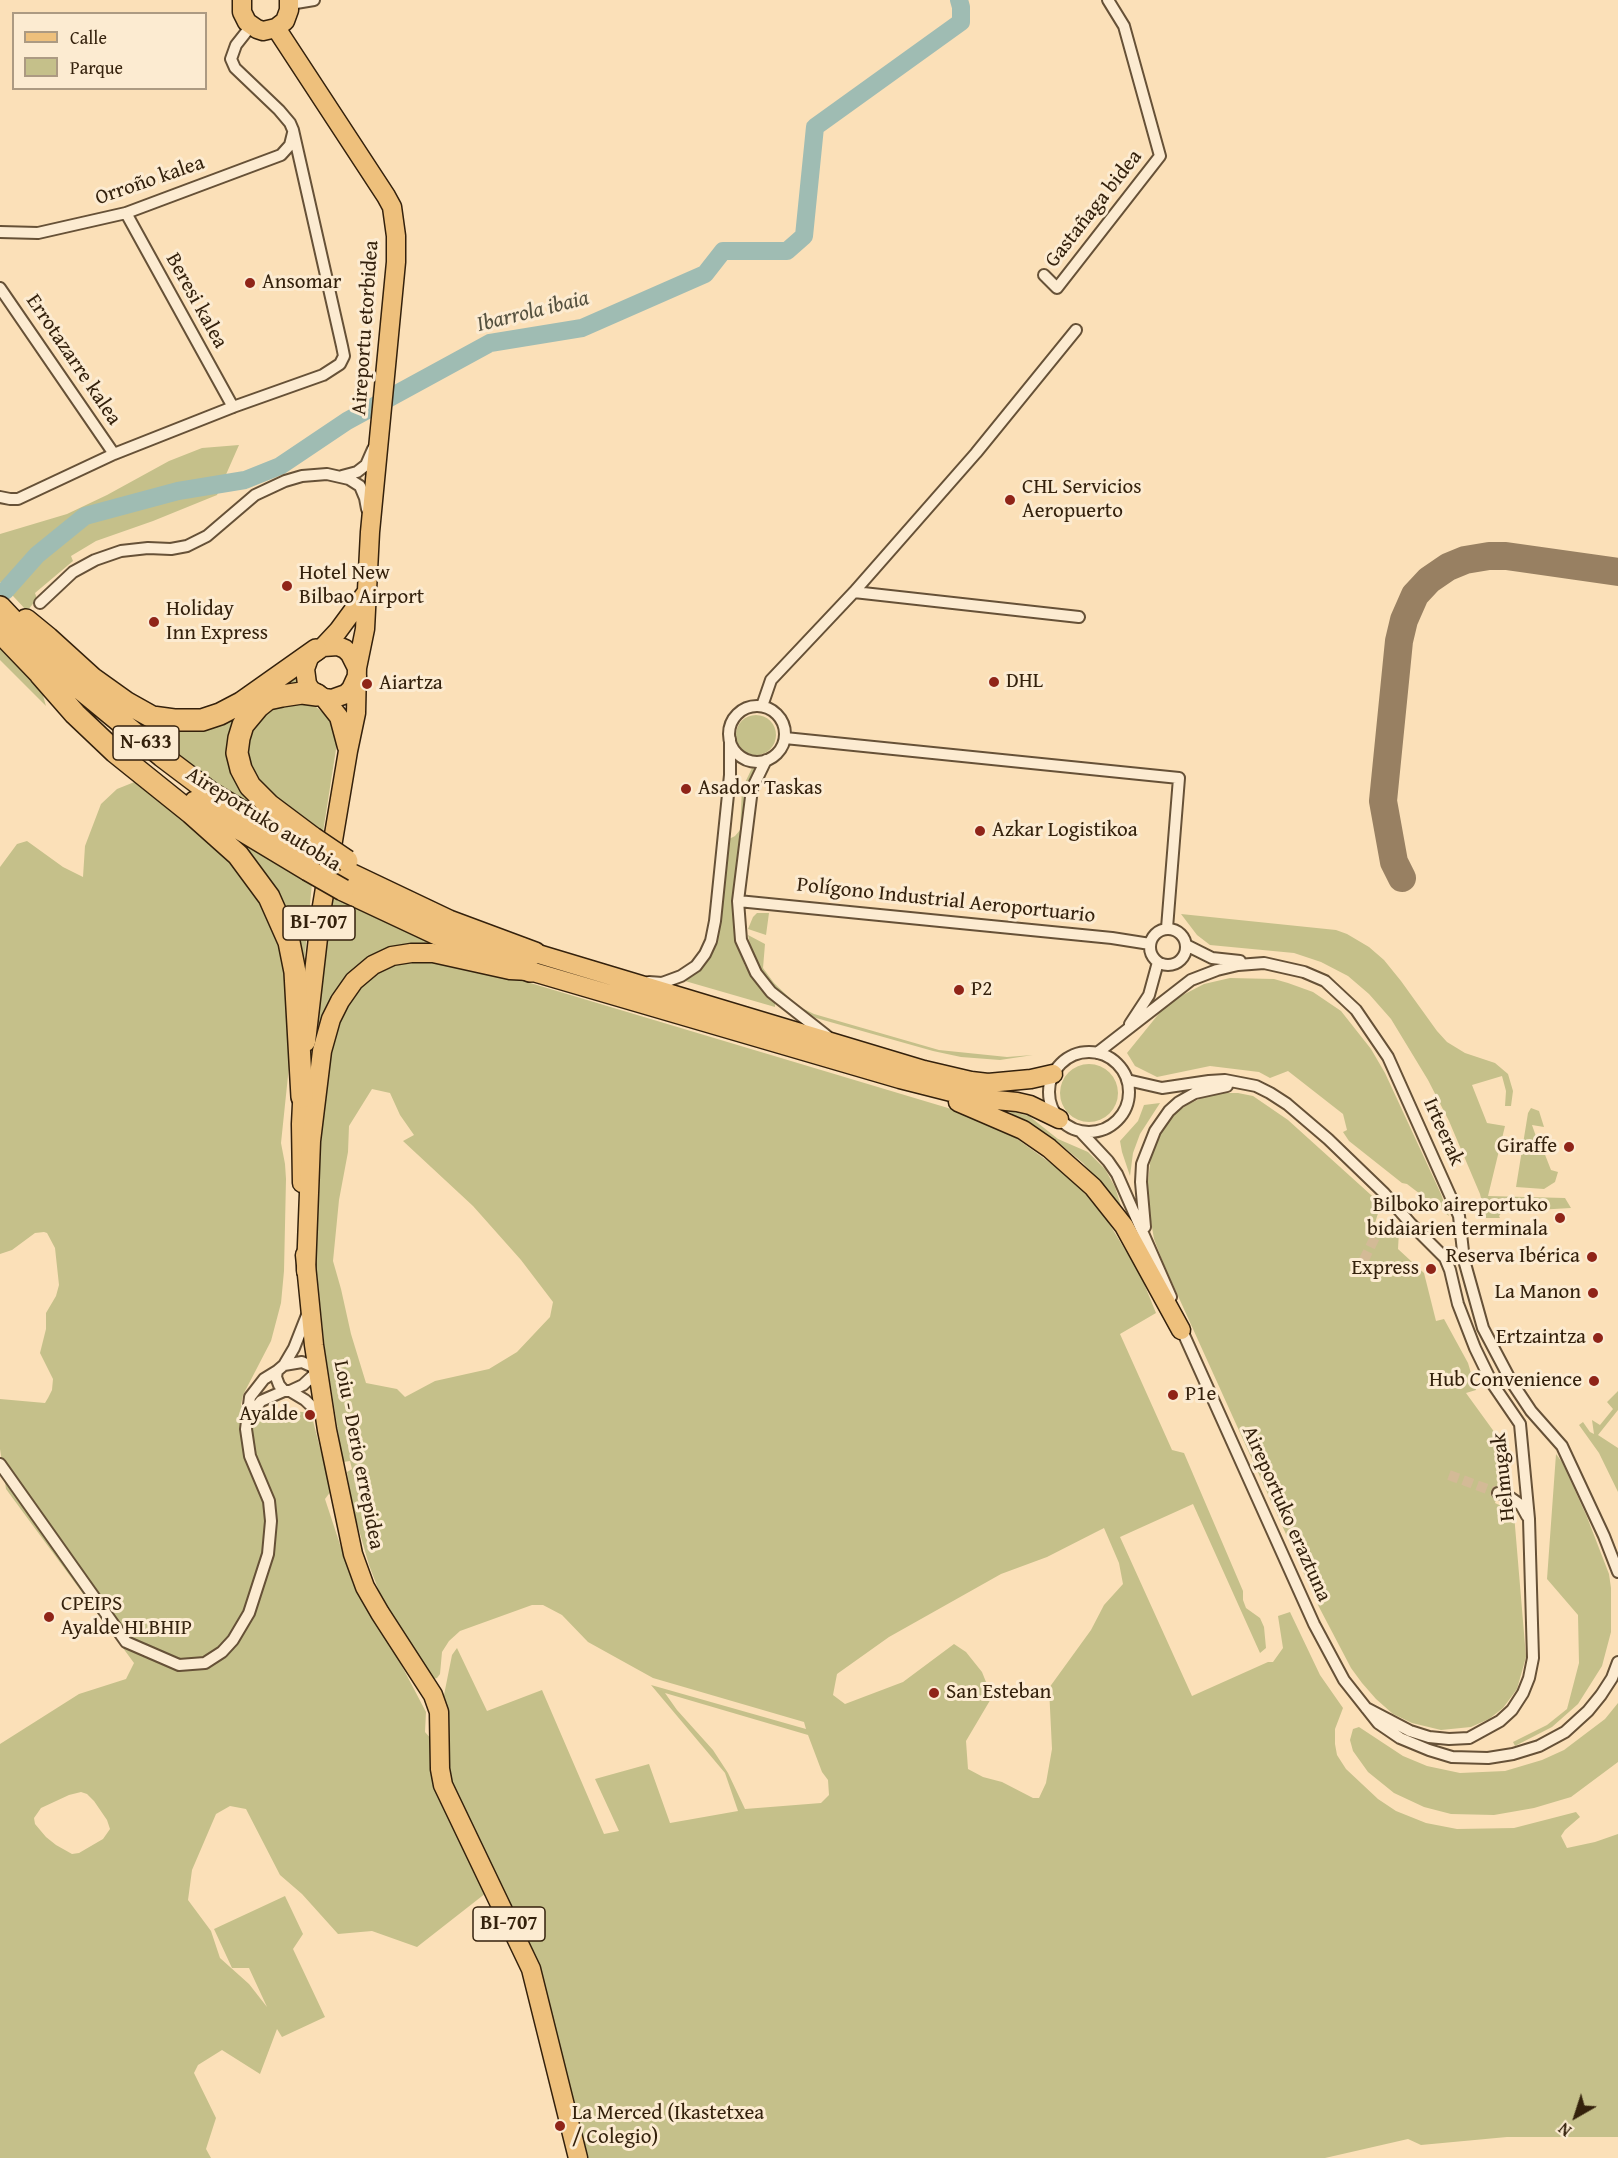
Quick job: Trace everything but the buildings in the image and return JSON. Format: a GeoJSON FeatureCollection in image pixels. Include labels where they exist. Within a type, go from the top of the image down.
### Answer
{"type":"FeatureCollection","features":[{"type":"Feature","properties":{"kind":"highway"},"geometry":{"type":"LineString","coordinates":[[0,596],[92,678],[127,703],[152,717],[201,720],[220,714],[241,703],[319,649]]}},
{"type":"Feature","properties":{"kind":"highway","name":"Aireportuko autobia"},"geometry":{"type":"LineString","coordinates":[[0,607],[66,676],[162,756],[212,793],[440,935],[533,962]]}},
{"type":"Feature","properties":{"kind":"highway","name":"Aireportuko autobia"},"geometry":{"type":"LineString","coordinates":[[0,632],[40,674],[95,723],[205,810],[311,854]]}},
{"type":"Feature","properties":{"kind":"highway"},"geometry":{"type":"LineString","coordinates":[[40,674],[75,714],[115,752],[238,855],[269,897],[289,942],[295,972],[302,1097]]}},
{"type":"Feature","properties":{"kind":"highway"},"geometry":{"type":"LineString","coordinates":[[321,696],[302,693],[268,699],[252,712],[243,725],[238,738],[237,753],[241,770],[250,786],[311,854],[345,874]]}},
{"type":"Feature","properties":{"kind":"highway","name":"Aireportuko autobia"},"geometry":{"type":"LineString","coordinates":[[345,874],[533,962]]}},
{"type":"Feature","properties":{"kind":"main road"},"geometry":{"type":"LineString","coordinates":[[242,0],[244,17],[251,26],[263,31],[276,28],[285,21],[289,2]]}},
{"type":"Feature","properties":{"kind":"main road","name":"Aireportu etorbidea"},"geometry":{"type":"LineString","coordinates":[[276,28],[392,207],[396,236],[396,262],[366,593]]}},
{"type":"Feature","properties":{"kind":"main road","name":"BI-707"},"geometry":{"type":"LineString","coordinates":[[348,751],[339,717],[307,684],[305,669],[310,655],[319,649],[346,621],[366,593]]}},
{"type":"Feature","properties":{"kind":"main road","name":"BI-707"},"geometry":{"type":"LineString","coordinates":[[321,696],[332,699],[346,694],[355,682],[365,629],[366,593]]}},
{"type":"Feature","properties":{"kind":"main road"},"geometry":{"type":"LineString","coordinates":[[319,649],[330,646],[345,649],[355,660],[357,671]]}},
{"type":"Feature","properties":{"kind":"main road","name":"BI-707"},"geometry":{"type":"LineString","coordinates":[[348,751],[356,712],[357,671]]}},
{"type":"Feature","properties":{"kind":"main road","name":"Loiu - Derio errepidea"},"geometry":{"type":"LineString","coordinates":[[348,751],[311,983],[302,1097],[302,1202],[306,1271],[325,1420],[353,1554],[365,1587],[433,1695],[439,1713],[440,1769],[443,1785],[531,1969],[578,2158]]}},
{"type":"Feature","properties":{"kind":"main road"},"geometry":{"type":"LineString","coordinates":[[306,1271],[311,1141],[320,1061],[331,1019],[354,981],[373,965],[392,956],[411,952],[433,953],[510,970],[533,962],[627,982],[924,1070],[971,1081],[1010,1082],[1053,1074]]}},
{"type":"Feature","properties":{"kind":"main road"},"geometry":{"type":"LineString","coordinates":[[533,962],[900,1079],[975,1098],[1030,1105],[1059,1119]]}},
{"type":"Feature","properties":{"kind":"main road"},"geometry":{"type":"LineString","coordinates":[[900,1079],[1023,1130],[1074,1168],[1093,1187],[1124,1226],[1181,1330]]}},
{"type":"Feature","properties":{"kind":"street"},"geometry":{"type":"LineString","coordinates":[[289,2],[314,0]]}},
{"type":"Feature","properties":{"kind":"street","name":"Gastañaga bidea"},"geometry":{"type":"LineString","coordinates":[[1044,276],[1057,288],[1160,156],[1124,26],[1108,0]]}},
{"type":"Feature","properties":{"kind":"street"},"geometry":{"type":"LineString","coordinates":[[0,496],[18,499],[114,454],[233,407],[331,372],[340,364],[344,356],[342,346],[291,123],[235,68],[231,59],[233,51],[251,26]]}},
{"type":"Feature","properties":{"kind":"street","name":"Orroño kalea"},"geometry":{"type":"LineString","coordinates":[[0,232],[38,233],[126,213],[281,155],[290,145],[293,130]]}},
{"type":"Feature","properties":{"kind":"street","name":"Beresi kalea"},"geometry":{"type":"LineString","coordinates":[[126,213],[233,407]]}},
{"type":"Feature","properties":{"kind":"street","name":"Errotazarre kalea"},"geometry":{"type":"LineString","coordinates":[[0,288],[114,454]]}},
{"type":"Feature","properties":{"kind":"street"},"geometry":{"type":"LineString","coordinates":[[762,706],[771,680],[854,592],[976,453],[1076,330]]}},
{"type":"Feature","properties":{"kind":"street"},"geometry":{"type":"LineString","coordinates":[[342,477],[357,472],[366,465],[382,410]]}},
{"type":"Feature","properties":{"kind":"street"},"geometry":{"type":"LineString","coordinates":[[40,603],[73,572],[95,560],[121,551],[187,546],[207,536],[255,495],[276,484],[302,476],[327,474],[355,482],[363,492],[370,532]]}},
{"type":"Feature","properties":{"kind":"street"},"geometry":{"type":"LineString","coordinates":[[854,592],[1079,617]]}},
{"type":"Feature","properties":{"kind":"street"},"geometry":{"type":"LineString","coordinates":[[627,982],[662,983],[681,976],[696,966],[705,954],[715,921],[730,775],[730,739],[732,722],[737,714],[753,706],[762,706],[770,708],[782,721],[785,729],[785,738],[779,752],[766,760],[753,761],[742,757],[732,746],[730,739]]}},
{"type":"Feature","properties":{"kind":"street"},"geometry":{"type":"LineString","coordinates":[[785,738],[1179,778],[1167,928]]}},
{"type":"Feature","properties":{"kind":"street"},"geometry":{"type":"LineString","coordinates":[[766,760],[752,789],[738,901],[741,940],[756,973],[771,992],[837,1043]]}},
{"type":"Feature","properties":{"kind":"street","name":"Polígono Industrial Aeroportuario"},"geometry":{"type":"LineString","coordinates":[[738,901],[1150,944]]}},
{"type":"Feature","properties":{"kind":"street"},"geometry":{"type":"LineString","coordinates":[[1167,928],[1180,933],[1186,945],[1186,952],[1178,963],[1164,965],[1158,962],[1150,951],[1150,944],[1155,933],[1167,928]]}},
{"type":"Feature","properties":{"kind":"street"},"geometry":{"type":"LineString","coordinates":[[1186,945],[1212,958],[1264,963]]}},
{"type":"Feature","properties":{"kind":"street"},"geometry":{"type":"LineString","coordinates":[[1122,1034],[1149,995],[1158,962]]}},
{"type":"Feature","properties":{"kind":"street"},"geometry":{"type":"LineString","coordinates":[[1097,1053],[1191,980],[1238,965],[1264,963]]}},
{"type":"Feature","properties":{"kind":"street","name":"Irteerak"},"geometry":{"type":"LineString","coordinates":[[1264,963],[1304,972],[1325,981],[1356,1010],[1388,1057],[1459,1216],[1464,1260],[1483,1328],[1511,1382],[1531,1411],[1562,1446],[1604,1536],[1618,1572]]}},
{"type":"Feature","properties":{"kind":"street"},"geometry":{"type":"LineString","coordinates":[[1097,1053],[1110,1058],[1120,1068],[1127,1080],[1128,1101],[1118,1119],[1101,1130],[1072,1129],[1053,1111],[1048,1092],[1053,1074],[1067,1058],[1076,1054],[1097,1053]]}},
{"type":"Feature","properties":{"kind":"street"},"geometry":{"type":"LineString","coordinates":[[1127,1080],[1162,1088],[1209,1081],[1242,1082]]}},
{"type":"Feature","properties":{"kind":"street"},"geometry":{"type":"LineString","coordinates":[[1147,1241],[1142,1204],[1142,1164],[1148,1144],[1161,1121],[1179,1102],[1195,1093],[1242,1082]]}},
{"type":"Feature","properties":{"kind":"street","name":"Helmugak"},"geometry":{"type":"LineString","coordinates":[[1242,1082],[1270,1093],[1287,1104],[1328,1139],[1384,1193],[1410,1224],[1441,1254],[1447,1263],[1458,1304],[1475,1348],[1492,1383],[1520,1424],[1529,1519],[1533,1658],[1529,1678],[1512,1710],[1485,1731],[1469,1738],[1449,1739],[1430,1737],[1410,1731],[1366,1708]]}},
{"type":"Feature","properties":{"kind":"street","name":"Aireportuko eraztuna"},"geometry":{"type":"LineString","coordinates":[[1080,1131],[1117,1174],[1170,1294],[1181,1330],[1317,1630],[1344,1680],[1366,1708]]}},
{"type":"Feature","properties":{"kind":"street"},"geometry":{"type":"LineString","coordinates":[[309,1303],[302,1331],[276,1377],[279,1385],[305,1400],[325,1420]]}},
{"type":"Feature","properties":{"kind":"street"},"geometry":{"type":"LineString","coordinates":[[0,1464],[126,1642],[179,1665],[205,1663],[222,1652],[233,1640],[249,1613],[268,1554],[271,1521],[269,1501],[250,1456],[247,1443],[247,1419],[250,1397],[264,1378],[280,1368],[302,1362],[318,1371],[303,1385],[261,1401],[247,1419]]}},
{"type":"Feature","properties":{"kind":"street"},"geometry":{"type":"LineString","coordinates":[[1498,1493],[1521,1505],[1529,1519]]}},
{"type":"Feature","properties":{"kind":"street"},"geometry":{"type":"LineString","coordinates":[[1366,1708],[1378,1723],[1400,1738],[1429,1750],[1452,1757],[1469,1758],[1513,1754],[1539,1746],[1565,1732],[1588,1711],[1601,1695],[1612,1678],[1618,1662]]}},
{"type":"Feature","properties":{"kind":"green space"},"geometry":{"type":"Polygon","coordinates":[[[239,445],[217,495],[96,541],[71,556],[73,561],[35,593],[37,599],[27,611],[0,582],[0,534],[67,514],[169,461],[202,448],[239,445]]]}},
{"type":"Feature","properties":{"kind":"green space"},"geometry":{"type":"Polygon","coordinates":[[[0,648],[42,692],[46,706],[0,660],[0,648]]]}},
{"type":"Feature","properties":{"kind":"green space"},"geometry":{"type":"Polygon","coordinates":[[[297,671],[297,686],[231,741],[297,834],[237,798],[133,722],[102,693],[177,726],[297,671]]]}},
{"type":"Feature","properties":{"kind":"green space"},"geometry":{"type":"Polygon","coordinates":[[[300,700],[316,707],[328,717],[335,731],[337,743],[323,832],[268,795],[245,760],[250,728],[270,706],[300,700]]]}},
{"type":"Feature","properties":{"kind":"green space"},"geometry":{"type":"Polygon","coordinates":[[[756,715],[770,721],[776,735],[770,749],[756,755],[742,749],[736,735],[742,721],[756,715]]]}},
{"type":"Feature","properties":{"kind":"green space"},"geometry":{"type":"Polygon","coordinates":[[[752,768],[757,770],[734,897],[734,926],[737,944],[745,966],[758,986],[775,1003],[775,1007],[685,981],[706,962],[718,935],[727,840],[740,830],[742,789],[752,768]]]}},
{"type":"Feature","properties":{"kind":"green space"},"geometry":{"type":"Polygon","coordinates":[[[142,779],[217,847],[252,888],[275,928],[287,974],[293,1028],[281,1143],[286,1179],[284,1271],[281,1303],[271,1341],[243,1395],[241,1405],[244,1410],[256,1413],[277,1409],[311,1413],[331,1491],[325,1499],[353,1584],[393,1649],[426,1712],[425,1732],[433,1741],[445,1809],[470,1854],[486,1893],[417,1947],[372,1931],[338,1934],[302,1894],[280,1875],[246,1809],[230,1806],[216,1814],[192,1870],[188,1900],[211,1931],[220,1958],[249,1984],[267,2007],[249,1968],[232,1968],[214,1929],[285,1896],[303,1934],[293,1949],[325,2017],[282,2037],[277,2029],[260,2074],[222,2050],[198,2065],[194,2073],[216,2118],[206,2149],[211,2158],[0,2158],[0,1744],[79,1694],[126,1679],[134,1663],[6,1489],[0,1449],[0,1399],[45,1403],[48,1398],[52,1390],[53,1379],[40,1353],[46,1329],[46,1313],[56,1296],[59,1285],[55,1248],[47,1233],[35,1233],[12,1250],[0,1254],[0,867],[17,844],[27,841],[63,867],[83,877],[85,846],[101,804],[117,789],[142,779]],[[81,1792],[69,1795],[41,1808],[34,1818],[35,1824],[46,1837],[72,1854],[79,1853],[103,1839],[110,1829],[107,1820],[87,1794],[81,1792]]]}},
{"type":"Feature","properties":{"kind":"green space"},"geometry":{"type":"Polygon","coordinates":[[[207,820],[312,884],[301,994],[296,956],[207,820]]]}},
{"type":"Feature","properties":{"kind":"green space"},"geometry":{"type":"Polygon","coordinates":[[[333,898],[432,944],[413,944],[375,955],[310,1072],[333,898]]]}},
{"type":"Feature","properties":{"kind":"green space"},"geometry":{"type":"Polygon","coordinates":[[[757,913],[769,913],[766,935],[748,929],[757,913]]]}},
{"type":"Feature","properties":{"kind":"green space"},"geometry":{"type":"Polygon","coordinates":[[[1181,914],[1336,930],[1369,947],[1384,960],[1447,1042],[1465,1053],[1495,1063],[1508,1074],[1513,1091],[1511,1106],[1505,1106],[1506,1091],[1502,1076],[1472,1085],[1487,1123],[1505,1126],[1488,1196],[1565,1198],[1571,1208],[1502,1212],[1500,1218],[1486,1218],[1480,1194],[1449,1121],[1428,1080],[1391,1019],[1369,994],[1348,976],[1321,962],[1294,953],[1210,945],[1197,935],[1181,914]]]}},
{"type":"Feature","properties":{"kind":"green space"},"geometry":{"type":"Polygon","coordinates":[[[748,935],[765,944],[763,968],[774,983],[798,1006],[814,1014],[939,1050],[1007,1057],[1033,1055],[1000,1060],[961,1057],[816,1018],[796,1006],[769,981],[752,954],[748,935]]]}},
{"type":"Feature","properties":{"kind":"green space"},"geometry":{"type":"Polygon","coordinates":[[[408,959],[434,960],[527,982],[948,1108],[984,1121],[1013,1136],[1056,1167],[1080,1188],[1107,1220],[1141,1276],[1156,1313],[1120,1334],[1172,1450],[1184,1453],[1243,1591],[1246,1608],[1260,1618],[1264,1627],[1266,1648],[1260,1653],[1193,1504],[1120,1537],[1192,1696],[1268,1662],[1273,1662],[1283,1648],[1278,1616],[1290,1612],[1320,1675],[1343,1708],[1335,1729],[1337,1755],[1346,1769],[1378,1799],[1396,1811],[1426,1823],[1457,1829],[1514,1828],[1576,1812],[1580,1817],[1561,1836],[1567,1848],[1618,1834],[1618,2137],[1507,2137],[1421,2145],[1408,2139],[1325,2158],[584,2158],[555,2041],[447,1779],[444,1695],[452,1655],[457,1648],[487,1711],[542,1690],[604,1834],[619,1831],[595,1779],[649,1764],[670,1823],[738,1811],[725,1773],[651,1685],[806,1729],[804,1722],[653,1678],[588,1642],[562,1615],[543,1605],[532,1605],[460,1631],[449,1641],[442,1652],[440,1674],[431,1680],[385,1607],[369,1565],[353,1509],[347,1472],[352,1469],[350,1461],[343,1462],[325,1350],[316,1266],[314,1204],[324,1087],[333,1029],[362,981],[408,959]],[[372,1089],[349,1126],[348,1152],[339,1200],[333,1261],[366,1383],[397,1389],[405,1397],[435,1381],[489,1369],[517,1352],[550,1317],[553,1302],[521,1260],[473,1206],[403,1141],[414,1135],[400,1115],[390,1093],[372,1089]],[[1104,1528],[1047,1557],[1001,1574],[889,1637],[837,1674],[833,1695],[845,1704],[903,1682],[954,1644],[966,1652],[982,1672],[992,1697],[966,1741],[968,1769],[983,1777],[1002,1782],[1033,1798],[1039,1798],[1046,1783],[1052,1749],[1049,1688],[1091,1630],[1104,1605],[1123,1584],[1119,1563],[1104,1528]],[[665,1693],[713,1750],[728,1773],[745,1809],[821,1803],[829,1795],[828,1780],[822,1772],[808,1735],[665,1693]]]}},
{"type":"Feature","properties":{"kind":"green space"},"geometry":{"type":"Polygon","coordinates":[[[1230,978],[1274,979],[1288,983],[1313,992],[1341,1011],[1371,1049],[1385,1073],[1449,1216],[1407,1184],[1402,1183],[1349,1141],[1343,1132],[1347,1130],[1343,1114],[1288,1071],[1270,1078],[1259,1072],[1210,1066],[1157,1077],[1135,1066],[1127,1053],[1161,1011],[1179,997],[1204,984],[1230,978]]]}},
{"type":"Feature","properties":{"kind":"green space"},"geometry":{"type":"Polygon","coordinates":[[[1089,1064],[1100,1066],[1110,1072],[1116,1082],[1118,1093],[1116,1104],[1110,1114],[1100,1120],[1089,1122],[1078,1120],[1068,1114],[1062,1104],[1060,1093],[1062,1082],[1068,1072],[1078,1066],[1089,1064]]]}},
{"type":"Feature","properties":{"kind":"green space"},"geometry":{"type":"Polygon","coordinates":[[[1221,1093],[1253,1096],[1288,1120],[1381,1204],[1373,1229],[1390,1236],[1393,1228],[1399,1231],[1398,1249],[1424,1273],[1436,1321],[1444,1319],[1468,1363],[1476,1390],[1466,1393],[1495,1433],[1498,1443],[1498,1469],[1511,1481],[1512,1488],[1501,1484],[1495,1503],[1514,1514],[1526,1657],[1517,1689],[1503,1708],[1489,1719],[1471,1727],[1441,1730],[1412,1723],[1393,1714],[1376,1699],[1351,1668],[1319,1607],[1164,1265],[1154,1239],[1149,1210],[1147,1191],[1151,1155],[1157,1139],[1175,1113],[1206,1096],[1221,1093]]]}},
{"type":"Feature","properties":{"kind":"green space"},"geometry":{"type":"Polygon","coordinates":[[[1160,1103],[1140,1134],[1133,1153],[1130,1176],[1120,1141],[1138,1121],[1144,1105],[1160,1103]]]}},
{"type":"Feature","properties":{"kind":"green space"},"geometry":{"type":"Polygon","coordinates":[[[1531,1108],[1539,1111],[1544,1127],[1532,1125],[1539,1145],[1542,1147],[1551,1170],[1558,1172],[1555,1182],[1544,1189],[1516,1187],[1528,1113],[1531,1108]]]}},
{"type":"Feature","properties":{"kind":"green space"},"geometry":{"type":"Polygon","coordinates":[[[1006,1110],[1029,1116],[1058,1139],[1088,1152],[1105,1169],[1115,1187],[1121,1206],[1083,1163],[1061,1145],[1006,1110]]]}},
{"type":"Feature","properties":{"kind":"green space"},"geometry":{"type":"Polygon","coordinates":[[[1618,1391],[1618,1410],[1598,1435],[1618,1448],[1618,1492],[1599,1453],[1579,1425],[1583,1422],[1594,1434],[1592,1420],[1600,1425],[1613,1409],[1607,1402],[1618,1391]]]}},
{"type":"Feature","properties":{"kind":"green space"},"geometry":{"type":"Polygon","coordinates":[[[1556,1454],[1562,1462],[1587,1517],[1609,1574],[1611,1632],[1602,1666],[1578,1704],[1552,1727],[1515,1746],[1513,1742],[1547,1725],[1567,1709],[1579,1663],[1578,1615],[1547,1579],[1556,1454]]]}},
{"type":"Feature","properties":{"kind":"green space"},"geometry":{"type":"Polygon","coordinates":[[[1618,1703],[1618,1762],[1571,1797],[1534,1808],[1494,1815],[1451,1814],[1424,1807],[1394,1793],[1368,1772],[1353,1751],[1350,1740],[1353,1729],[1359,1727],[1403,1756],[1427,1766],[1460,1773],[1505,1771],[1542,1760],[1564,1750],[1605,1719],[1618,1703]]]}},
{"type":"Feature","properties":{"kind":"waterway","name":"Ibarrola ibaia"},"geometry":{"type":"LineString","coordinates":[[5,591],[37,555],[85,516],[178,491],[245,480],[280,466],[347,421],[490,343],[582,328],[705,274],[723,251],[787,251],[804,236],[815,127],[961,22],[959,0]]}},
{"type":"Feature","properties":{"kind":"taxiway"},"geometry":{"type":"LineString","coordinates":[[1402,878],[1394,862],[1383,801],[1399,641],[1404,620],[1415,595],[1429,580],[1448,567],[1465,560],[1489,556],[1506,556],[1618,572]]}},
{"type":"Feature","properties":{"kind":"tunnel"},"geometry":{"type":"LineString","coordinates":[[1357,1274],[1378,1231]]}},
{"type":"Feature","properties":{"kind":"tunnel"},"geometry":{"type":"LineString","coordinates":[[1449,1475],[1498,1493]]}},
{"type":"Feature","properties":{"kind":"place","name":"Ansomar"},"geometry":{"type":"Point","coordinates":[250,283]}},
{"type":"Feature","properties":{"kind":"place","name":"CHL Servicios Aeropuerto"},"geometry":{"type":"Point","coordinates":[1010,500]}},
{"type":"Feature","properties":{"kind":"place","name":"Hotel New Bilbao Airport"},"geometry":{"type":"Point","coordinates":[287,586]}},
{"type":"Feature","properties":{"kind":"place","name":"Holiday Inn Express"},"geometry":{"type":"Point","coordinates":[154,622]}},
{"type":"Feature","properties":{"kind":"place","name":"DHL"},"geometry":{"type":"Point","coordinates":[994,682]}},
{"type":"Feature","properties":{"kind":"place","name":"Aiartza"},"geometry":{"type":"Point","coordinates":[367,684]}},
{"type":"Feature","properties":{"kind":"place","name":"Asador Taskas"},"geometry":{"type":"Point","coordinates":[686,789]}},
{"type":"Feature","properties":{"kind":"place","name":"Azkar Logistikoa"},"geometry":{"type":"Point","coordinates":[980,831]}},
{"type":"Feature","properties":{"kind":"place","name":"P2"},"geometry":{"type":"Point","coordinates":[959,990]}},
{"type":"Feature","properties":{"kind":"place","name":"Giraffe"},"geometry":{"type":"Point","coordinates":[1569,1147]}},
{"type":"Feature","properties":{"kind":"place","name":"Bilboko aireportuko bidaiarien terminala"},"geometry":{"type":"Point","coordinates":[1560,1218]}},
{"type":"Feature","properties":{"kind":"place","name":"Reserva Ibérica"},"geometry":{"type":"Point","coordinates":[1592,1257]}},
{"type":"Feature","properties":{"kind":"place","name":"Express"},"geometry":{"type":"Point","coordinates":[1431,1269]}},
{"type":"Feature","properties":{"kind":"place","name":"La Manon"},"geometry":{"type":"Point","coordinates":[1593,1293]}},
{"type":"Feature","properties":{"kind":"place","name":"Ertzaintza"},"geometry":{"type":"Point","coordinates":[1598,1338]}},
{"type":"Feature","properties":{"kind":"place","name":"Hub Convenience"},"geometry":{"type":"Point","coordinates":[1594,1381]}},
{"type":"Feature","properties":{"kind":"place","name":"P1e"},"geometry":{"type":"Point","coordinates":[1173,1395]}},
{"type":"Feature","properties":{"kind":"place","name":"Ayalde"},"geometry":{"type":"Point","coordinates":[310,1415]}},
{"type":"Feature","properties":{"kind":"place","name":"CPEIPS Ayalde HLBHIP"},"geometry":{"type":"Point","coordinates":[49,1617]}},
{"type":"Feature","properties":{"kind":"place","name":"San Esteban"},"geometry":{"type":"Point","coordinates":[934,1693]}},
{"type":"Feature","properties":{"kind":"place","name":"La Merced (Ikastetxea / Colegio)"},"geometry":{"type":"Point","coordinates":[560,2126]}}]}
